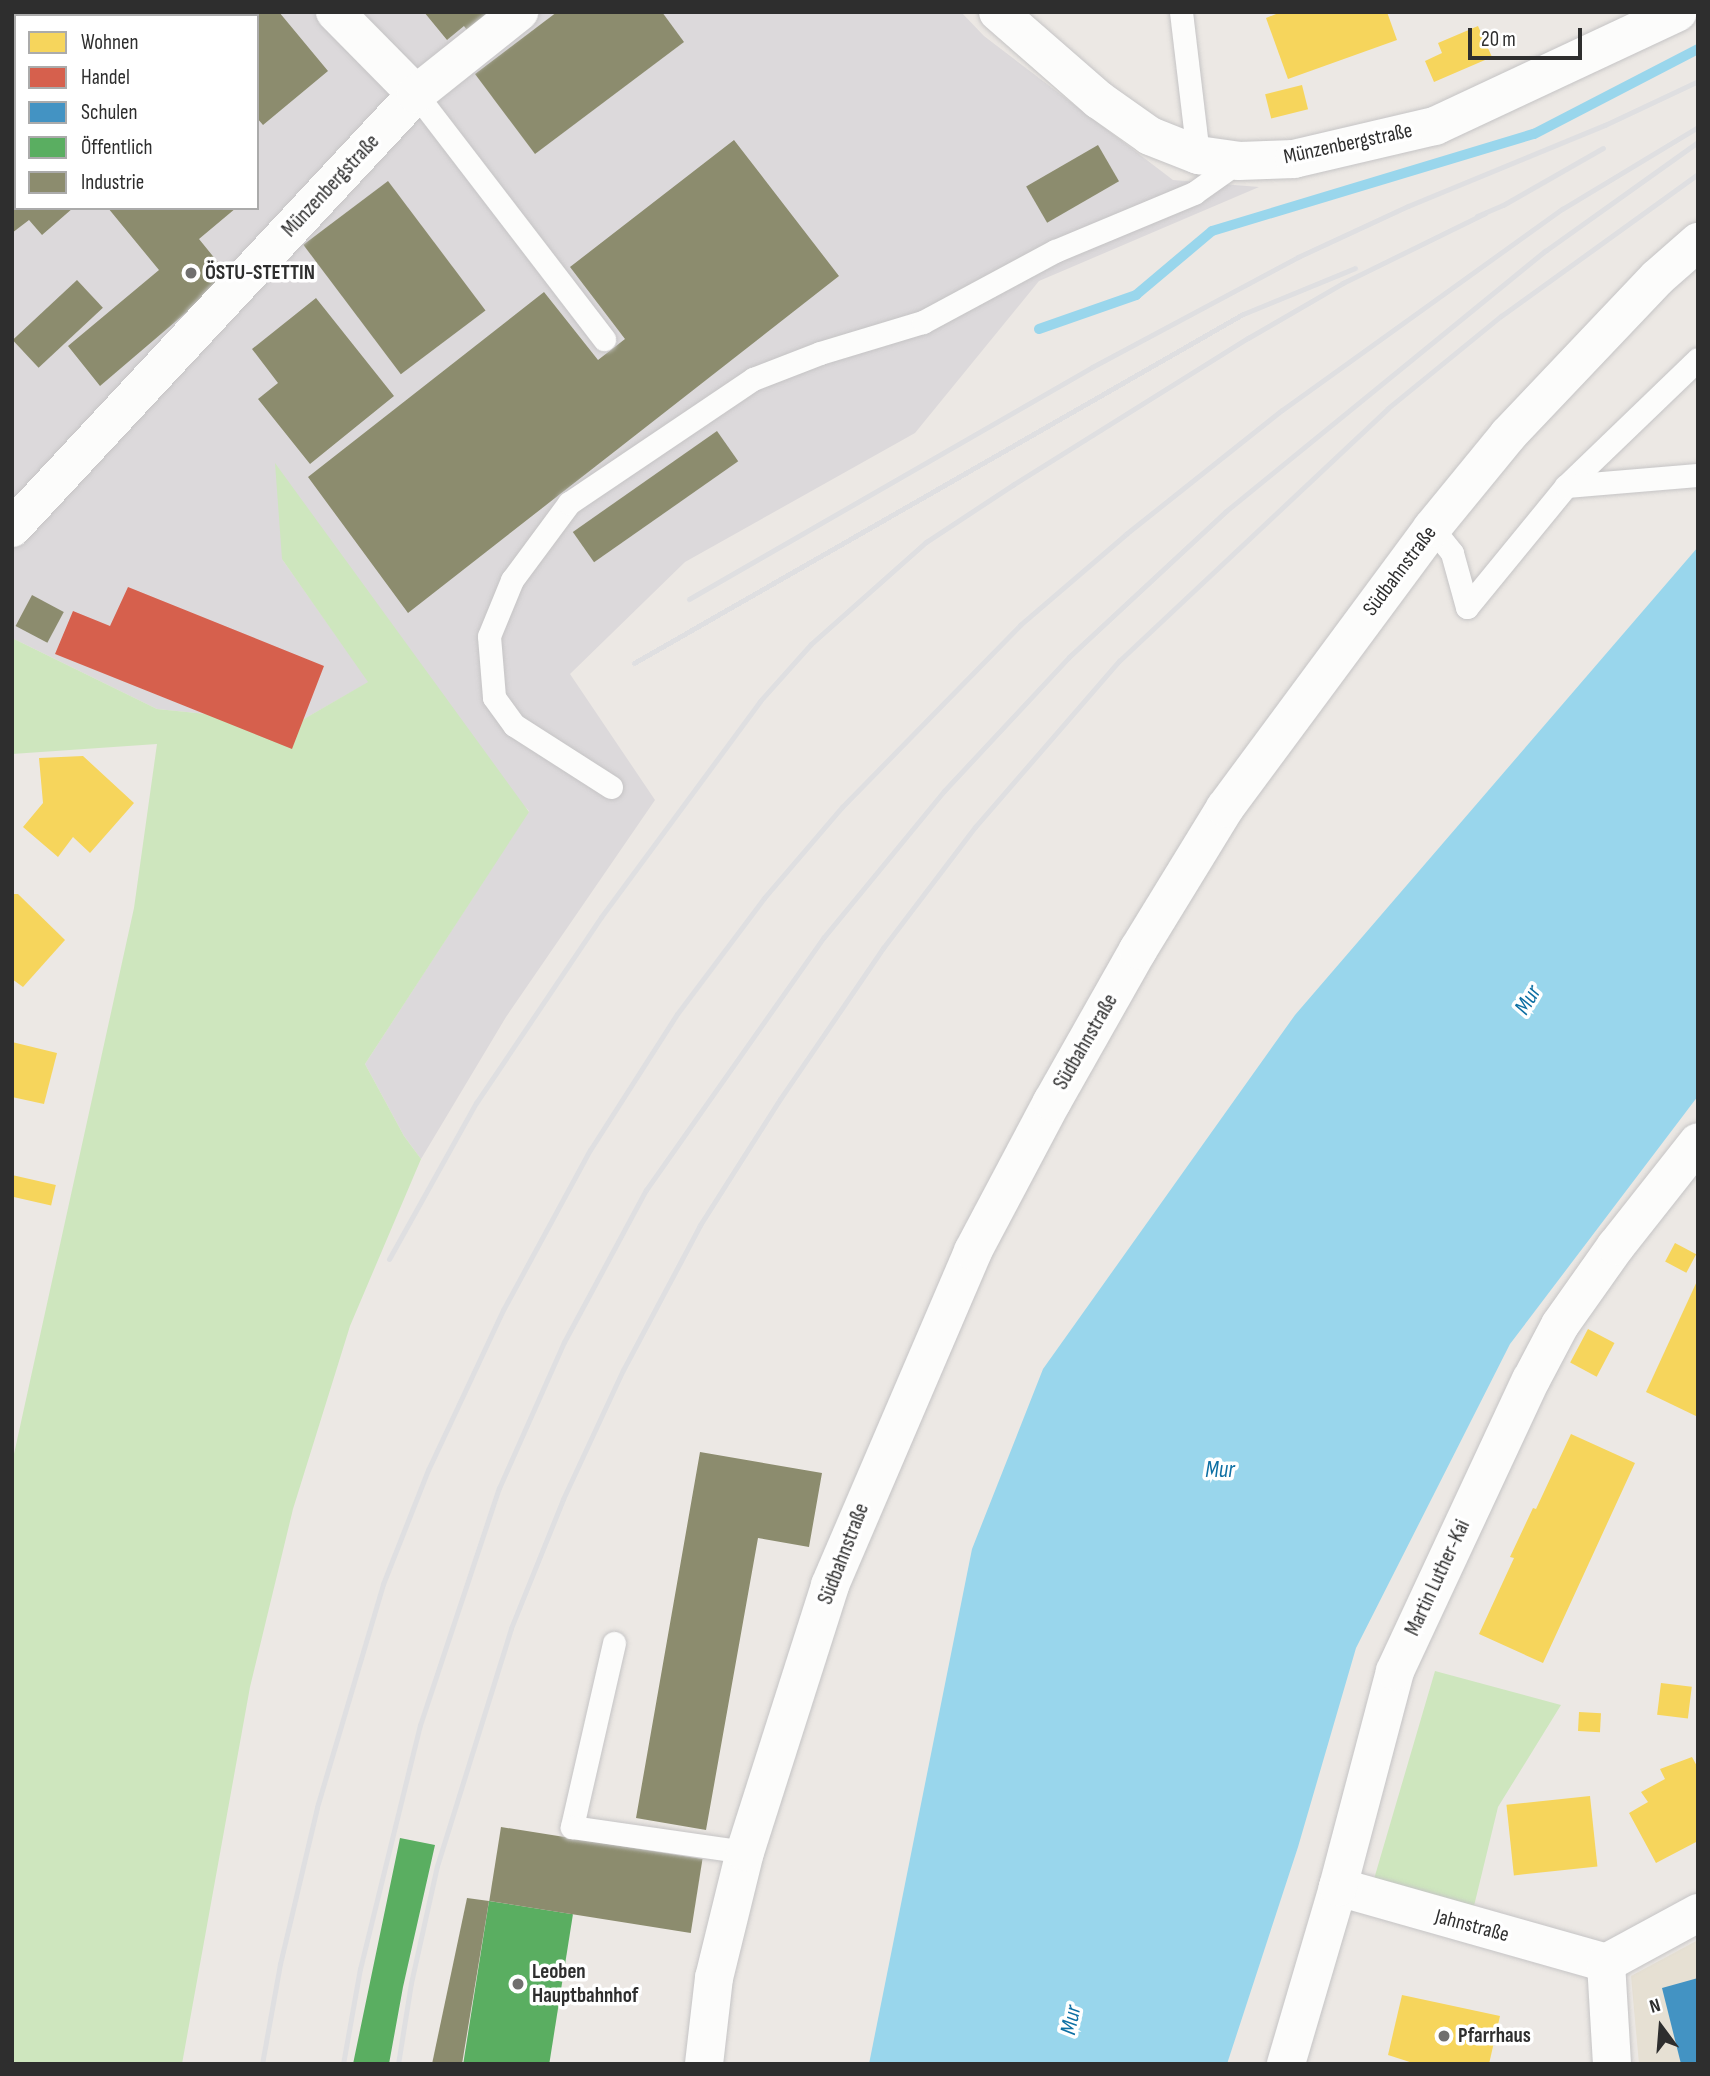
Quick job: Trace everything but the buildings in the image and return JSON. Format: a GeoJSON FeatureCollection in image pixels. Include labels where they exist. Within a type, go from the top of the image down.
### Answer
{"type":"FeatureCollection","features":[{"type":"Feature","properties":{"kind":"street"},"geometry":{"type":"LineString","coordinates":[[335,12],[416,94]]}},
{"type":"Feature","properties":{"kind":"street","name":"Münzenbergstraße"},"geometry":{"type":"LineString","coordinates":[[12,528],[416,94],[519,12]]}},
{"type":"Feature","properties":{"kind":"street","name":"Münzenbergstraße"},"geometry":{"type":"LineString","coordinates":[[998,12],[1099,100],[1150,136],[1198,155],[1240,161],[1294,159],[1434,126],[1678,12]]}},
{"type":"Feature","properties":{"kind":"street","name":"Südbahnstraße"},"geometry":{"type":"LineString","coordinates":[[704,2064],[714,1978],[745,1852],[830,1585],[973,1251],[1138,950],[1225,808],[1432,528],[1508,435],[1657,278],[1698,242]]}},
{"type":"Feature","properties":{"kind":"street","name":"Martin Luther-Kai"},"geometry":{"type":"LineString","coordinates":[[1286,2064],[1338,1887],[1395,1671],[1531,1380],[1560,1325],[1616,1246],[1698,1142]]}},
{"type":"Feature","properties":{"kind":"street","name":"Jahnstraße"},"geometry":{"type":"LineString","coordinates":[[1338,1887],[1606,1963]]}},
{"type":"Feature","properties":{"kind":"street"},"geometry":{"type":"LineString","coordinates":[[1612,2064],[1606,1963],[1698,1913]]}},
{"type":"Feature","properties":{"kind":"lane"},"geometry":{"type":"LineString","coordinates":[[1181,12],[1198,155]]}},
{"type":"Feature","properties":{"kind":"lane"},"geometry":{"type":"LineString","coordinates":[[416,94],[604,339]]}},
{"type":"Feature","properties":{"kind":"lane"},"geometry":{"type":"LineString","coordinates":[[611,787],[514,725],[494,697],[489,636],[512,580],[569,503],[753,379],[820,353],[923,323],[1055,251],[1194,193],[1240,161]]}},
{"type":"Feature","properties":{"kind":"lane"},"geometry":{"type":"LineString","coordinates":[[1432,528],[1452,553],[1467,607],[1566,486],[1698,359]]}},
{"type":"Feature","properties":{"kind":"lane"},"geometry":{"type":"LineString","coordinates":[[1566,486],[1698,475]]}},
{"type":"Feature","properties":{"kind":"lane"},"geometry":{"type":"LineString","coordinates":[[614,1643],[572,1827],[745,1852]]}},
{"type":"Feature","properties":{"kind":"shaded area","name":"ÖSTU-STETTIN"},"geometry":{"type":"Polygon","coordinates":[[[12,12],[961,12],[984,36],[1173,180],[1259,187],[1039,281],[915,433],[685,562],[570,674],[655,800],[506,1017],[421,1159],[404,1136],[365,1064],[529,811],[282,559],[369,682],[297,723],[157,709],[12,638],[12,12]]]}},
{"type":"Feature","properties":{"kind":"shaded area"},"geometry":{"type":"Polygon","coordinates":[[[1698,1940],[1698,2064],[1639,2064],[1631,1976],[1698,1940]]]}},
{"type":"Feature","properties":{"kind":"green space"},"geometry":{"type":"Polygon","coordinates":[[[275,463],[529,812],[365,1064],[404,1136],[421,1159],[350,1326],[293,1509],[250,1687],[182,2064],[12,2064],[12,1463],[134,908],[157,744],[12,754],[12,638],[157,709],[297,723],[368,682],[282,559],[275,463]]]}},
{"type":"Feature","properties":{"kind":"green space"},"geometry":{"type":"Polygon","coordinates":[[[1435,1671],[1561,1705],[1498,1807],[1474,1906],[1374,1879],[1435,1671]]]}},
{"type":"Feature","properties":{"kind":"water","name":"Mur"},"geometry":{"type":"Polygon","coordinates":[[[1698,547],[1698,1096],[1510,1344],[1356,1648],[1298,1847],[1227,2064],[869,2064],[972,1549],[1043,1369],[1295,1015],[1698,547]]]}},
{"type":"Feature","properties":{"kind":"waterway"},"geometry":{"type":"LineString","coordinates":[[1039,329],[1136,295],[1212,231],[1534,134],[1698,49]]}},
{"type":"Feature","properties":{"kind":"railway"},"geometry":{"type":"LineString","coordinates":[[689,599],[1092,367],[1298,257],[1408,206],[1605,125],[1698,81]]}},
{"type":"Feature","properties":{"kind":"railway"},"geometry":{"type":"LineString","coordinates":[[262,2064],[280,1964],[317,1807],[383,1584],[428,1470],[503,1310],[590,1150],[677,1014],[764,898],[842,807],[1020,625],[1126,534],[1282,410],[1562,209],[1698,127]]}},
{"type":"Feature","properties":{"kind":"railway"},"geometry":{"type":"LineString","coordinates":[[343,2064],[360,1969],[420,1725],[499,1488],[564,1342],[646,1190],[824,937],[944,791],[1069,657],[1226,511],[1545,251],[1698,142]]}},
{"type":"Feature","properties":{"kind":"railway"},"geometry":{"type":"LineString","coordinates":[[1477,216],[1503,205],[1603,148]]}},
{"type":"Feature","properties":{"kind":"railway"},"geometry":{"type":"LineString","coordinates":[[398,2064],[411,1983],[437,1866],[511,1628],[563,1499],[623,1370],[700,1225],[780,1099],[883,948],[975,827],[1119,661],[1388,408],[1501,316],[1698,174]]}},
{"type":"Feature","properties":{"kind":"railway"},"geometry":{"type":"LineString","coordinates":[[389,1259],[476,1103],[601,917],[760,701],[811,644],[926,542],[1014,484],[1248,338],[1343,283],[1485,213]]}},
{"type":"Feature","properties":{"kind":"railway"},"geometry":{"type":"LineString","coordinates":[[634,663],[1243,314],[1355,268]]}},
{"type":"Feature","properties":{"kind":"place","name":"ÖSTU-STETTIN"},"geometry":{"type":"Point","coordinates":[191,273]}},
{"type":"Feature","properties":{"kind":"place","name":"Leoben Hauptbahnhof"},"geometry":{"type":"Point","coordinates":[518,1984]}},
{"type":"Feature","properties":{"kind":"place","name":"Pfarrhaus"},"geometry":{"type":"Point","coordinates":[1444,2036]}}]}
